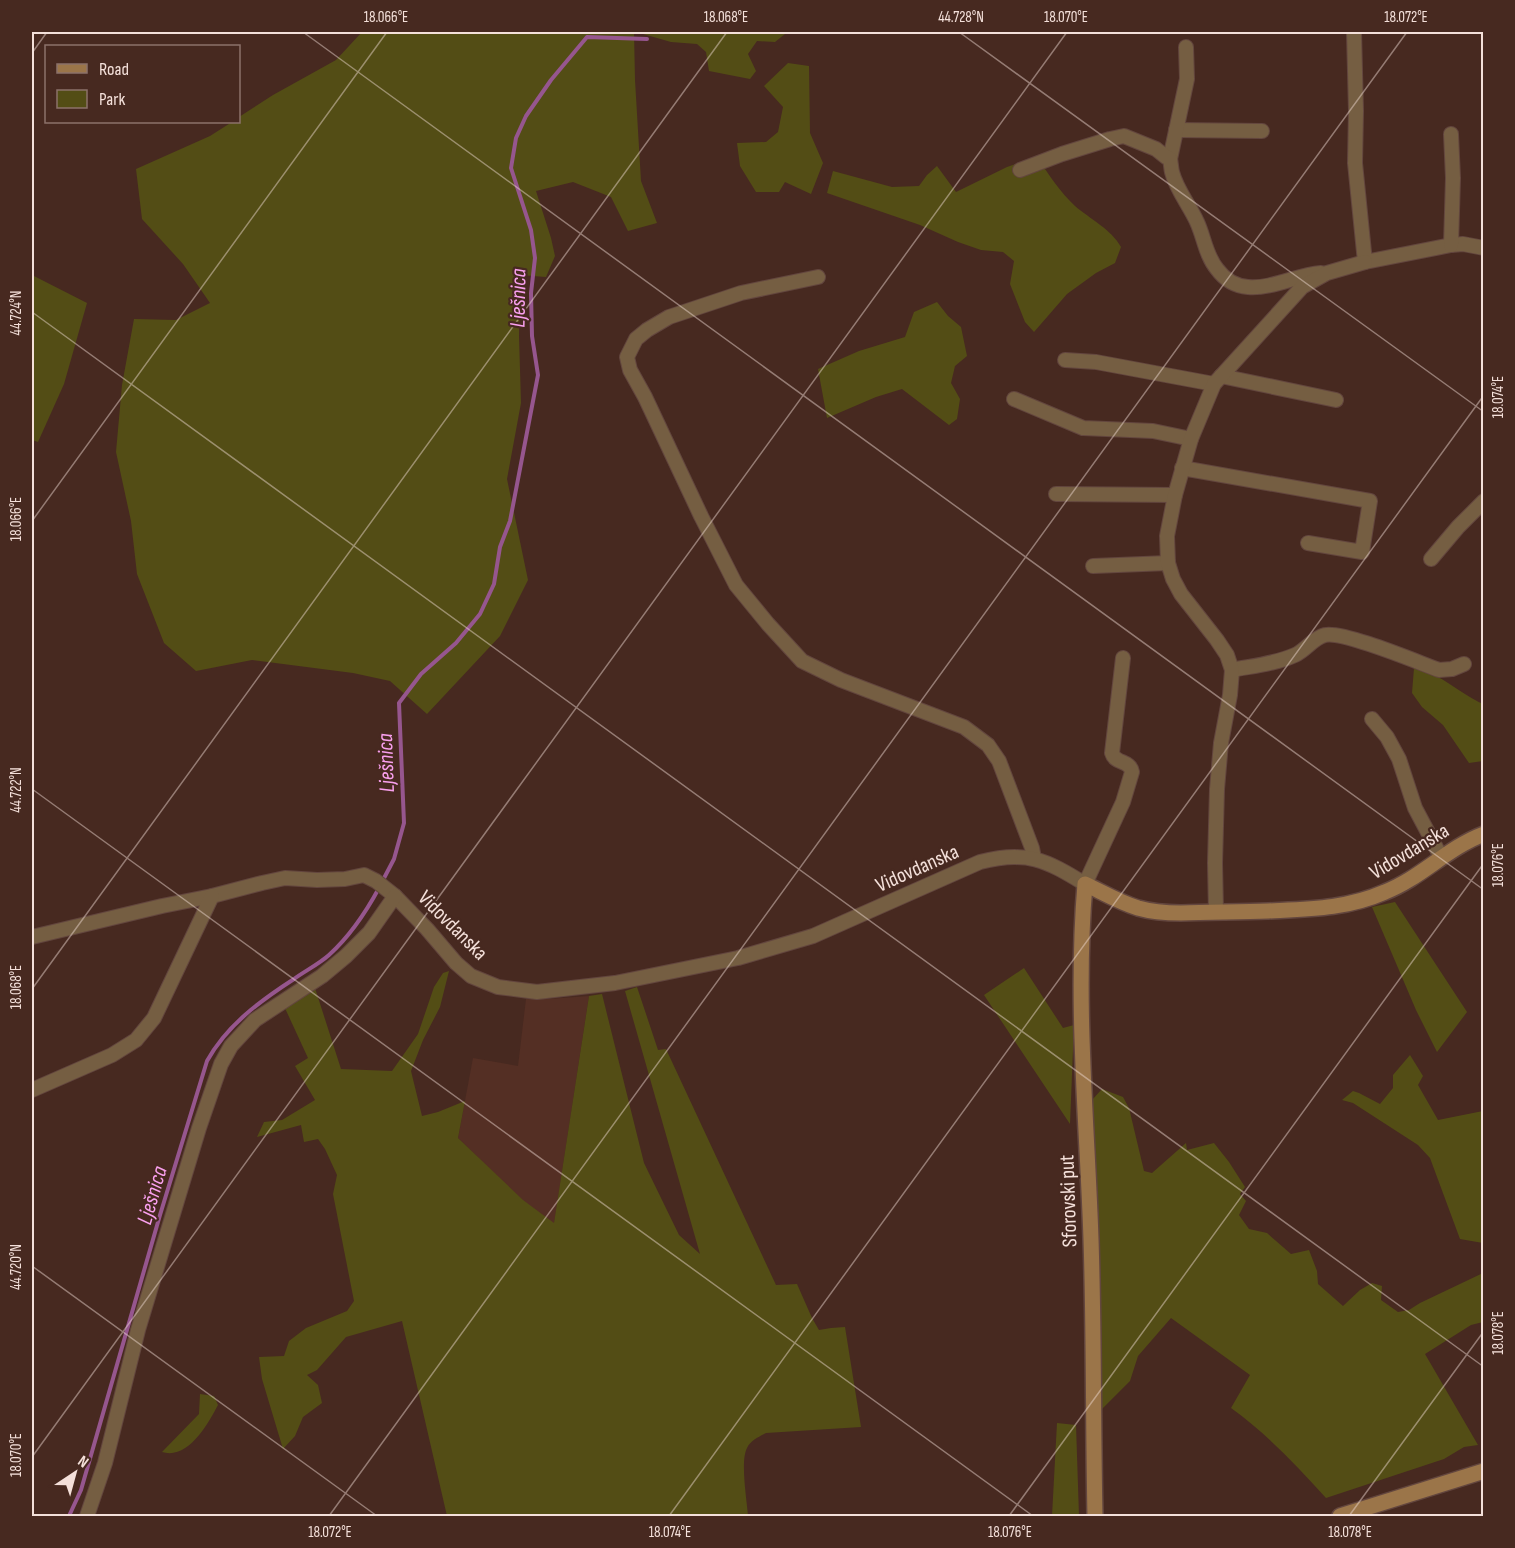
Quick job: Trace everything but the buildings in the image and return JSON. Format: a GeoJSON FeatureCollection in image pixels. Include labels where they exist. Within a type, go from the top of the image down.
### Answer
{"type":"FeatureCollection","features":[{"type":"Feature","properties":{"kind":"street"},"geometry":{"type":"LineString","coordinates":[[1353,32],[1355,163],[1365,262]]}},
{"type":"Feature","properties":{"kind":"street"},"geometry":{"type":"LineString","coordinates":[[1186,46],[1187,79],[1170,159],[1172,174],[1197,222],[1208,254],[1216,268],[1228,280],[1246,287],[1265,287],[1296,277],[1327,273],[1365,262],[1450,245],[1484,248]]}},
{"type":"Feature","properties":{"kind":"street"},"geometry":{"type":"LineString","coordinates":[[1176,130],[1262,131]]}},
{"type":"Feature","properties":{"kind":"street"},"geometry":{"type":"LineString","coordinates":[[1450,245],[1453,197],[1451,134]]}},
{"type":"Feature","properties":{"kind":"street"},"geometry":{"type":"LineString","coordinates":[[1020,170],[1062,153],[1124,136],[1156,149],[1170,159]]}},
{"type":"Feature","properties":{"kind":"street"},"geometry":{"type":"LineString","coordinates":[[1216,912],[1217,789],[1232,670],[1217,640],[1181,594],[1173,579],[1168,563],[1167,536],[1175,495],[1191,439],[1218,380],[1302,287],[1327,273]]}},
{"type":"Feature","properties":{"kind":"street"},"geometry":{"type":"LineString","coordinates":[[818,277],[741,293],[669,317],[636,339],[627,357],[630,370],[736,585],[768,624],[802,661],[841,680],[964,727],[988,744],[999,761],[1034,858]]}},
{"type":"Feature","properties":{"kind":"street"},"geometry":{"type":"LineString","coordinates":[[1065,360],[1096,362],[1218,380],[1336,400]]}},
{"type":"Feature","properties":{"kind":"street"},"geometry":{"type":"LineString","coordinates":[[1014,399],[1083,428],[1153,431],[1191,439]]}},
{"type":"Feature","properties":{"kind":"street"},"geometry":{"type":"LineString","coordinates":[[1182,468],[1370,501],[1362,552],[1308,543]]}},
{"type":"Feature","properties":{"kind":"street"},"geometry":{"type":"LineString","coordinates":[[1056,494],[1175,495]]}},
{"type":"Feature","properties":{"kind":"street"},"geometry":{"type":"LineString","coordinates":[[1431,559],[1484,501]]}},
{"type":"Feature","properties":{"kind":"street"},"geometry":{"type":"LineString","coordinates":[[1093,566],[1168,563]]}},
{"type":"Feature","properties":{"kind":"street"},"geometry":{"type":"LineString","coordinates":[[1232,670],[1286,659],[1298,654],[1326,635],[1343,636],[1356,640],[1439,670],[1452,669],[1464,664]]}},
{"type":"Feature","properties":{"kind":"street"},"geometry":{"type":"LineString","coordinates":[[1085,884],[1124,802],[1132,772],[1129,765],[1116,760],[1112,753],[1123,658]]}},
{"type":"Feature","properties":{"kind":"street"},"geometry":{"type":"LineString","coordinates":[[1372,719],[1388,737],[1400,759],[1415,808],[1441,857]]}},
{"type":"Feature","properties":{"kind":"street","name":"Vidovdanska"},"geometry":{"type":"LineString","coordinates":[[212,896],[285,878],[345,879],[364,875],[390,893],[471,976],[498,987],[537,992],[615,983],[748,955],[813,936],[980,862],[1015,856],[1034,858],[1126,904],[1139,908],[1170,913],[1320,909],[1344,906],[1388,891],[1411,879],[1441,857],[1484,834]]}},
{"type":"Feature","properties":{"kind":"street","name":"Sforovski put"},"geometry":{"type":"LineString","coordinates":[[1085,884],[1082,1034],[1091,1240],[1095,1516]]}},
{"type":"Feature","properties":{"kind":"street"},"geometry":{"type":"LineString","coordinates":[[87,1516],[105,1463],[138,1330],[199,1128],[221,1064],[231,1046],[255,1020],[322,976],[369,933],[390,893]]}},
{"type":"Feature","properties":{"kind":"street"},"geometry":{"type":"LineString","coordinates":[[32,937],[212,896]]}},
{"type":"Feature","properties":{"kind":"street"},"geometry":{"type":"LineString","coordinates":[[32,1090],[112,1055],[136,1040],[154,1018],[212,896]]}},
{"type":"Feature","properties":{"kind":"street"},"geometry":{"type":"LineString","coordinates":[[1340,1516],[1484,1471]]}},
{"type":"Feature","properties":{"kind":"shaded area"},"geometry":{"type":"Polygon","coordinates":[[[589,996],[554,1224],[523,1201],[458,1138],[473,1058],[518,1066],[526,999],[589,996]]]}},
{"type":"Feature","properties":{"kind":"green space"},"geometry":{"type":"Polygon","coordinates":[[[362,32],[634,32],[641,181],[657,223],[628,231],[611,197],[573,182],[536,191],[555,256],[546,277],[520,275],[521,403],[507,479],[528,580],[500,636],[427,714],[390,681],[353,673],[252,660],[196,671],[164,643],[137,574],[131,521],[116,452],[122,385],[134,319],[176,320],[210,303],[183,264],[142,219],[136,169],[210,136],[230,123],[240,123],[240,116],[336,60],[362,32]]]}},
{"type":"Feature","properties":{"kind":"green space"},"geometry":{"type":"Polygon","coordinates":[[[636,32],[785,32],[785,34],[775,42],[757,41],[748,54],[756,71],[750,79],[709,71],[706,52],[697,44],[671,42],[636,32]]]}},
{"type":"Feature","properties":{"kind":"green space"},"geometry":{"type":"Polygon","coordinates":[[[788,63],[809,66],[810,133],[823,163],[811,194],[785,182],[779,192],[756,192],[740,166],[737,143],[766,142],[778,132],[783,107],[764,86],[788,63]]]}},
{"type":"Feature","properties":{"kind":"green space"},"geometry":{"type":"Polygon","coordinates":[[[1037,157],[1070,201],[1106,230],[1121,247],[1115,263],[1096,273],[1067,294],[1034,332],[1025,322],[1010,284],[1014,261],[1003,252],[981,250],[920,225],[827,193],[833,171],[892,187],[919,186],[937,166],[956,192],[1007,167],[1037,157]]]}},
{"type":"Feature","properties":{"kind":"green space"},"geometry":{"type":"Polygon","coordinates":[[[32,275],[87,303],[64,384],[38,442],[32,440],[32,275]]]}},
{"type":"Feature","properties":{"kind":"green space"},"geometry":{"type":"Polygon","coordinates":[[[937,302],[961,327],[967,356],[955,366],[951,383],[960,399],[957,419],[949,425],[902,389],[876,397],[827,418],[818,369],[859,351],[905,337],[914,312],[937,302]]]}},
{"type":"Feature","properties":{"kind":"green space"},"geometry":{"type":"Polygon","coordinates":[[[1414,668],[1442,679],[1483,704],[1483,761],[1469,763],[1443,725],[1422,707],[1412,693],[1414,668]]]}},
{"type":"Feature","properties":{"kind":"green space"},"geometry":{"type":"Polygon","coordinates":[[[1395,902],[1467,1012],[1437,1052],[1416,1010],[1372,907],[1395,902]]]}},
{"type":"Feature","properties":{"kind":"green space"},"geometry":{"type":"Polygon","coordinates":[[[1024,968],[1063,1028],[1074,1025],[1070,1124],[984,995],[1024,968]]]}},
{"type":"Feature","properties":{"kind":"green space"},"geometry":{"type":"Polygon","coordinates":[[[449,971],[440,1007],[423,1040],[411,1071],[422,1116],[465,1101],[458,1138],[523,1200],[554,1223],[589,996],[602,994],[644,1163],[679,1235],[700,1254],[625,991],[637,987],[658,1050],[666,1049],[776,1285],[797,1284],[819,1330],[845,1327],[861,1427],[766,1433],[753,1441],[747,1448],[744,1462],[748,1516],[447,1516],[402,1321],[346,1337],[317,1370],[307,1375],[318,1385],[322,1403],[303,1417],[295,1436],[283,1449],[262,1379],[259,1357],[284,1356],[289,1341],[306,1328],[347,1311],[354,1301],[333,1194],[337,1175],[325,1149],[318,1139],[304,1142],[301,1125],[257,1137],[264,1122],[282,1120],[315,1100],[295,1066],[308,1058],[284,1006],[315,988],[341,1069],[392,1071],[418,1034],[434,987],[443,973],[449,971]]]}},
{"type":"Feature","properties":{"kind":"green space"},"geometry":{"type":"Polygon","coordinates":[[[1410,1055],[1423,1076],[1418,1085],[1438,1120],[1483,1111],[1483,1243],[1460,1239],[1430,1158],[1418,1145],[1353,1103],[1342,1100],[1353,1091],[1380,1104],[1393,1088],[1393,1075],[1410,1055]]]}},
{"type":"Feature","properties":{"kind":"green space"},"geometry":{"type":"Polygon","coordinates":[[[1102,1089],[1123,1097],[1129,1108],[1144,1171],[1152,1173],[1186,1143],[1187,1150],[1214,1143],[1245,1187],[1240,1194],[1246,1201],[1239,1215],[1249,1229],[1267,1233],[1291,1254],[1309,1250],[1317,1271],[1318,1284],[1343,1306],[1360,1290],[1372,1283],[1382,1286],[1381,1300],[1398,1312],[1409,1310],[1483,1273],[1483,1322],[1471,1325],[1425,1354],[1478,1445],[1464,1447],[1444,1459],[1326,1498],[1269,1439],[1231,1408],[1250,1375],[1171,1318],[1138,1356],[1130,1381],[1098,1413],[1092,1100],[1102,1089]]]}},
{"type":"Feature","properties":{"kind":"green space"},"geometry":{"type":"Polygon","coordinates":[[[200,1394],[214,1396],[218,1405],[209,1421],[189,1446],[171,1453],[162,1452],[199,1414],[200,1394]]]}},
{"type":"Feature","properties":{"kind":"green space"},"geometry":{"type":"Polygon","coordinates":[[[1057,1423],[1076,1425],[1079,1516],[1052,1516],[1057,1423]]]}},
{"type":"Feature","properties":{"kind":"waterway","name":"Lješnica"},"geometry":{"type":"LineString","coordinates":[[382,882],[394,859],[404,823],[399,703],[421,674],[456,643],[480,614],[494,584],[500,547],[510,521],[538,375],[532,336],[531,293],[535,258],[531,230],[511,168],[516,138],[526,116],[551,80],[587,37],[647,39]]}},
{"type":"Feature","properties":{"kind":"waterway","name":"Lješnica"},"geometry":{"type":"LineString","coordinates":[[69,1516],[81,1490],[207,1061],[224,1036],[245,1015],[336,948],[357,924],[379,888]]}}]}
